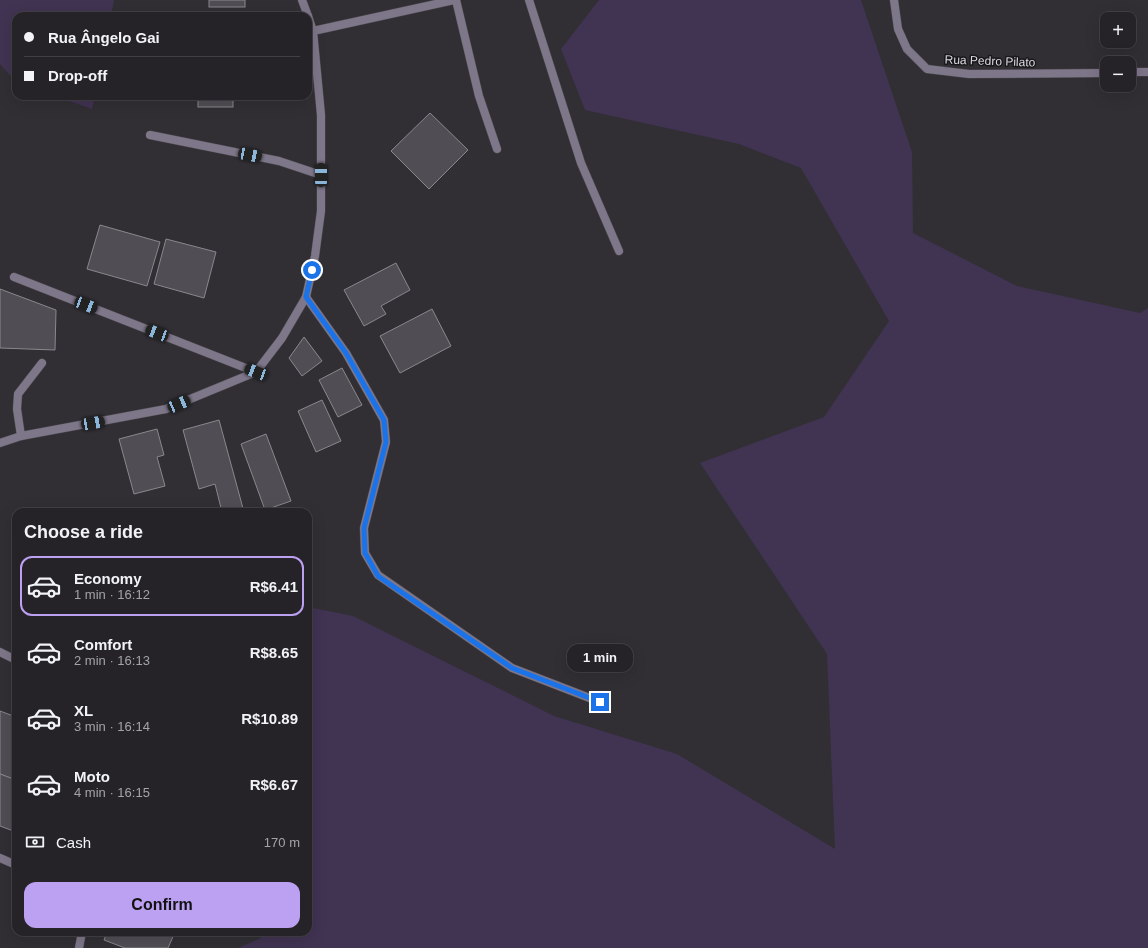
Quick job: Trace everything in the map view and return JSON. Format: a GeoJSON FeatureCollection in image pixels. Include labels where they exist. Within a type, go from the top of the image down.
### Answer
{"type":"FeatureCollection","features":[{"type":"Feature","properties":{"kind":"street"},"geometry":{"type":"LineString","coordinates":[[302,0],[306,12]]}},
{"type":"Feature","properties":{"kind":"street"},"geometry":{"type":"LineString","coordinates":[[313,31],[455,0],[479,96],[497,149]]}},
{"type":"Feature","properties":{"kind":"street"},"geometry":{"type":"LineString","coordinates":[[529,0],[581,163],[619,251]]}},
{"type":"Feature","properties":{"kind":"street","name":"Rua Pedro Pilato"},"geometry":{"type":"LineString","coordinates":[[894,0],[898,29],[907,49],[927,69],[969,74],[1100,73]]}},
{"type":"Feature","properties":{"kind":"street"},"geometry":{"type":"LineString","coordinates":[[0,444],[21,436],[166,409],[256,372],[282,338],[306,297],[315,256],[321,211],[321,115],[312,28]]}},
{"type":"Feature","properties":{"kind":"street"},"geometry":{"type":"LineString","coordinates":[[1136,72],[1148,72]]}},
{"type":"Feature","properties":{"kind":"street"},"geometry":{"type":"LineString","coordinates":[[150,135],[279,161],[321,175]]}},
{"type":"Feature","properties":{"kind":"street"},"geometry":{"type":"LineString","coordinates":[[14,278],[256,372]]}},
{"type":"Feature","properties":{"kind":"street"},"geometry":{"type":"LineString","coordinates":[[306,297],[346,353],[384,420],[386,442],[364,528],[365,553],[378,576],[512,668],[600,702]]}},
{"type":"Feature","properties":{"kind":"street"},"geometry":{"type":"LineString","coordinates":[[21,436],[17,408],[18,394],[42,363]]}},
{"type":"Feature","properties":{"kind":"street"},"geometry":{"type":"LineString","coordinates":[[0,652],[12,658]]}},
{"type":"Feature","properties":{"kind":"street"},"geometry":{"type":"LineString","coordinates":[[0,858],[12,863]]}},
{"type":"Feature","properties":{"kind":"street"},"geometry":{"type":"LineString","coordinates":[[79,948],[81,936]]}},
{"type":"Feature","properties":{"kind":"shaded area"},"geometry":{"type":"Polygon","coordinates":[[[0,0],[114,0],[112,12],[12,12],[12,78],[0,64],[0,0]]]}},
{"type":"Feature","properties":{"kind":"shaded area"},"geometry":{"type":"Polygon","coordinates":[[[599,0],[861,0],[912,152],[913,233],[1017,286],[1140,313],[1148,308],[1148,948],[238,948],[261,938],[261,936],[312,936],[312,608],[353,616],[554,716],[677,754],[835,849],[827,654],[700,463],[824,417],[889,321],[801,168],[739,144],[585,110],[561,49],[599,0]]]}},
{"type":"Feature","properties":{"kind":"shaded area"},"geometry":{"type":"Polygon","coordinates":[[[66,100],[94,100],[92,109],[66,100]]]}},
{"type":"Feature","properties":{"kind":"building"},"geometry":{"type":"Polygon","coordinates":[[[209,0],[245,0],[245,7],[209,7],[209,0]]]}},
{"type":"Feature","properties":{"kind":"building"},"geometry":{"type":"Polygon","coordinates":[[[198,100],[233,100],[233,107],[198,107],[198,100]]]}},
{"type":"Feature","properties":{"kind":"building"},"geometry":{"type":"Polygon","coordinates":[[[430,113],[468,150],[429,189],[391,151],[430,113]]]}},
{"type":"Feature","properties":{"kind":"building"},"geometry":{"type":"Polygon","coordinates":[[[100,225],[160,242],[147,286],[87,269],[100,225]]]}},
{"type":"Feature","properties":{"kind":"building"},"geometry":{"type":"Polygon","coordinates":[[[166,239],[216,252],[204,298],[154,284],[166,239]]]}},
{"type":"Feature","properties":{"kind":"building"},"geometry":{"type":"Polygon","coordinates":[[[396,263],[410,290],[381,306],[386,314],[364,326],[344,290],[396,263]]]}},
{"type":"Feature","properties":{"kind":"building"},"geometry":{"type":"Polygon","coordinates":[[[0,289],[56,310],[55,350],[0,348],[0,289]]]}},
{"type":"Feature","properties":{"kind":"building"},"geometry":{"type":"Polygon","coordinates":[[[432,309],[451,346],[400,373],[380,336],[432,309]]]}},
{"type":"Feature","properties":{"kind":"building"},"geometry":{"type":"Polygon","coordinates":[[[304,337],[322,361],[302,376],[289,358],[304,337]]]}},
{"type":"Feature","properties":{"kind":"building"},"geometry":{"type":"Polygon","coordinates":[[[342,368],[362,405],[338,417],[319,380],[342,368]]]}},
{"type":"Feature","properties":{"kind":"building"},"geometry":{"type":"Polygon","coordinates":[[[322,400],[341,441],[316,452],[298,411],[322,400]]]}},
{"type":"Feature","properties":{"kind":"building"},"geometry":{"type":"Polygon","coordinates":[[[219,420],[243,508],[221,508],[215,484],[199,489],[183,430],[219,420]]]}},
{"type":"Feature","properties":{"kind":"building"},"geometry":{"type":"Polygon","coordinates":[[[157,429],[164,455],[157,457],[165,486],[134,494],[119,439],[157,429]]]}},
{"type":"Feature","properties":{"kind":"building"},"geometry":{"type":"Polygon","coordinates":[[[266,434],[291,501],[271,508],[264,508],[241,444],[266,434]]]}},
{"type":"Feature","properties":{"kind":"building"},"geometry":{"type":"Polygon","coordinates":[[[0,711],[12,716],[12,778],[0,774],[0,711]]]}},
{"type":"Feature","properties":{"kind":"building"},"geometry":{"type":"Polygon","coordinates":[[[0,774],[12,778],[12,830],[0,826],[0,774]]]}},
{"type":"Feature","properties":{"kind":"building"},"geometry":{"type":"Polygon","coordinates":[[[106,936],[173,936],[168,948],[125,948],[104,940],[106,936]]]}},
{"type":"Feature","properties":{"kind":"route"},"geometry":{"type":"LineString","coordinates":[[312,270],[306,297],[346,353],[384,420],[386,442],[364,528],[365,553],[378,576],[512,668],[600,702]]}}]}
